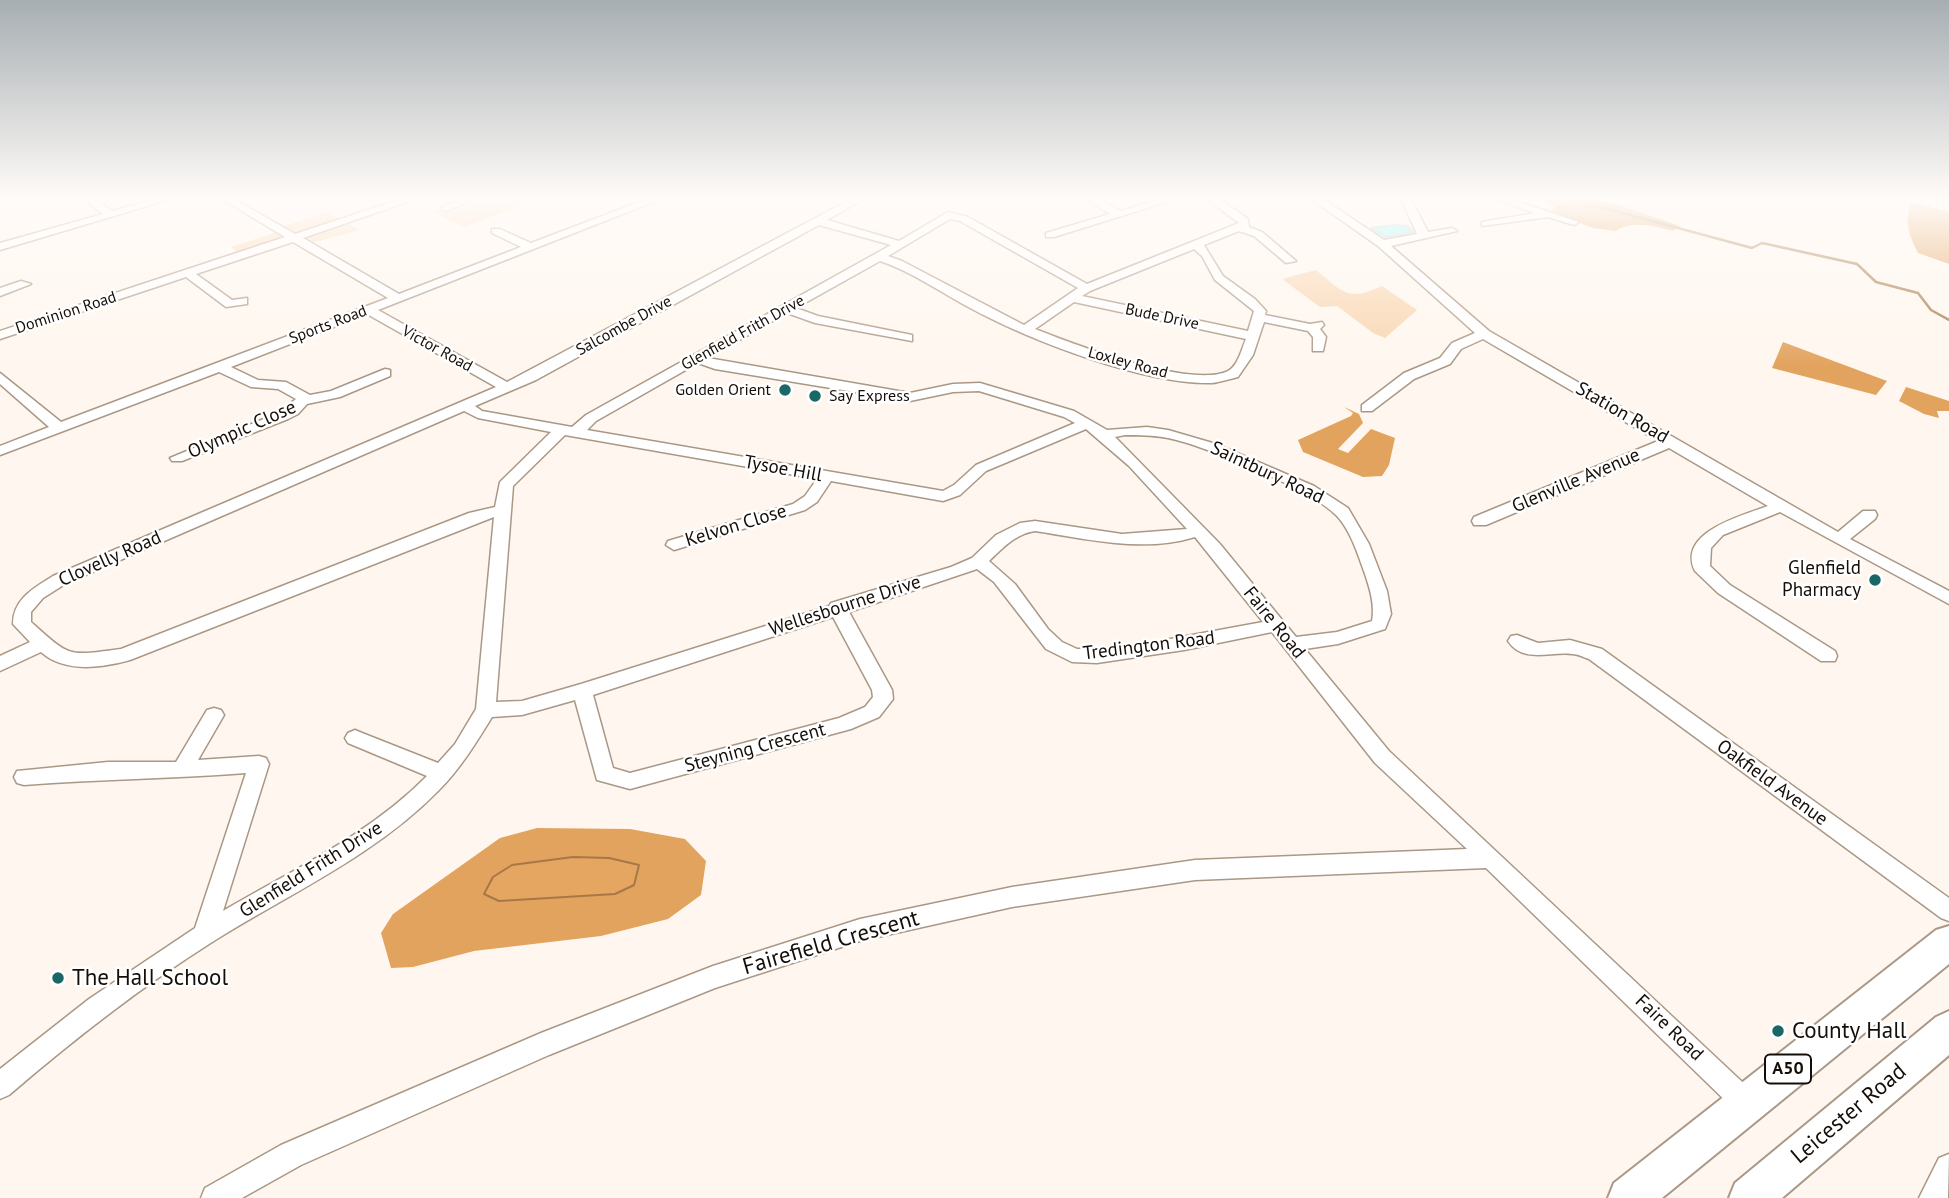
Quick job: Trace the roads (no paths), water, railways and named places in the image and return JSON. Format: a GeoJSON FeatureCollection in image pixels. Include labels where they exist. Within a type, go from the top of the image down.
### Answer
{"type":"FeatureCollection","features":[{"type":"Feature","properties":{"kind":"highway","name":"A50"},"geometry":{"type":"LineString","coordinates":[[1629,1198],[1745,1102],[1949,942]]}},
{"type":"Feature","properties":{"kind":"highway","name":"Leicester Road"},"geometry":{"type":"LineString","coordinates":[[1750,1198],[1949,1030]]}},
{"type":"Feature","properties":{"kind":"street","name":"Dominion Road"},"geometry":{"type":"LineString","coordinates":[[0,335],[242,255]]}},
{"type":"Feature","properties":{"kind":"street"},"geometry":{"type":"LineString","coordinates":[[323,255],[398,298]]}},
{"type":"Feature","properties":{"kind":"street","name":"Sports Road"},"geometry":{"type":"LineString","coordinates":[[0,452],[510,255]]}},
{"type":"Feature","properties":{"kind":"street","name":"Salcombe Drive"},"geometry":{"type":"LineString","coordinates":[[465,406],[507,388],[755,255]]}},
{"type":"Feature","properties":{"kind":"street","name":"Glenfield Frith Drive"},"geometry":{"type":"LineString","coordinates":[[0,1086],[126,985],[204,935],[318,870],[383,826],[442,773],[474,736],[486,709],[505,485],[569,431],[884,255]]}},
{"type":"Feature","properties":{"kind":"street","name":"Glenfield Frith Drive"},"geometry":{"type":"LineString","coordinates":[[1027,255],[1086,288]]}},
{"type":"Feature","properties":{"kind":"street"},"geometry":{"type":"LineString","coordinates":[[1025,330],[1086,288],[1173,255]]}},
{"type":"Feature","properties":{"kind":"street"},"geometry":{"type":"LineString","coordinates":[[1209,255],[1219,277],[1256,307],[1260,311],[1259,317],[1315,326],[1320,337],[1318,348]]}},
{"type":"Feature","properties":{"kind":"street"},"geometry":{"type":"LineString","coordinates":[[1283,255],[1290,261]]}},
{"type":"Feature","properties":{"kind":"street","name":"Station Road"},"geometry":{"type":"LineString","coordinates":[[1394,255],[1484,334],[1839,540],[1949,598]]}},
{"type":"Feature","properties":{"kind":"street","name":"Loxley Road"},"geometry":{"type":"LineString","coordinates":[[880,257],[898,263],[1025,330],[1118,361],[1202,380],[1222,378],[1238,371],[1259,317]]}},
{"type":"Feature","properties":{"kind":"street"},"geometry":{"type":"LineString","coordinates":[[187,273],[230,303],[243,302]]}},
{"type":"Feature","properties":{"kind":"street"},"geometry":{"type":"LineString","coordinates":[[0,292],[25,284]]}},
{"type":"Feature","properties":{"kind":"street","name":"Bude Drive"},"geometry":{"type":"LineString","coordinates":[[1072,298],[1252,336]]}},
{"type":"Feature","properties":{"kind":"street"},"geometry":{"type":"LineString","coordinates":[[788,309],[815,319],[907,338]]}},
{"type":"Feature","properties":{"kind":"street","name":"Victor Road"},"geometry":{"type":"LineString","coordinates":[[368,310],[507,388]]}},
{"type":"Feature","properties":{"kind":"street"},"geometry":{"type":"LineString","coordinates":[[1367,408],[1409,376],[1445,361],[1449,351],[1460,342],[1484,334]]}},
{"type":"Feature","properties":{"kind":"street","name":"Faire Road"},"geometry":{"type":"LineString","coordinates":[[699,359],[715,365],[910,397],[953,388],[980,387],[1069,414],[1103,435],[1198,531],[1382,757],[1745,1102]]}},
{"type":"Feature","properties":{"kind":"street","name":"Olympic Close"},"geometry":{"type":"LineString","coordinates":[[219,367],[256,383],[281,385],[305,400]]}},
{"type":"Feature","properties":{"kind":"street","name":"Olympic Close"},"geometry":{"type":"LineString","coordinates":[[177,458],[283,416],[305,400],[334,394],[385,373]]}},
{"type":"Feature","properties":{"kind":"street"},"geometry":{"type":"LineString","coordinates":[[0,377],[59,428]]}},
{"type":"Feature","properties":{"kind":"street","name":"Tysoe Hill"},"geometry":{"type":"LineString","coordinates":[[465,406],[478,414],[943,496],[963,488],[972,474],[981,468],[1086,424]]}},
{"type":"Feature","properties":{"kind":"street","name":"Clovelly Road"},"geometry":{"type":"LineString","coordinates":[[465,406],[59,580],[37,594],[22,611],[22,624],[57,656],[80,661],[124,655],[475,517],[503,510]]}},
{"type":"Feature","properties":{"kind":"street","name":"Saintbury Road"},"geometry":{"type":"LineString","coordinates":[[1103,435],[1132,431],[1211,444],[1323,497],[1343,512],[1372,569],[1384,615],[1379,625],[1338,638],[1291,644]]}},
{"type":"Feature","properties":{"kind":"street","name":"Glenville Avenue"},"geometry":{"type":"LineString","coordinates":[[1480,521],[1672,441]]}},
{"type":"Feature","properties":{"kind":"street","name":"Kelvon Close"},"geometry":{"type":"LineString","coordinates":[[674,545],[799,507],[811,499],[826,477]]}},
{"type":"Feature","properties":{"kind":"street"},"geometry":{"type":"LineString","coordinates":[[1782,506],[1717,531],[1703,547],[1701,567],[1724,589],[1828,656]]}},
{"type":"Feature","properties":{"kind":"street"},"geometry":{"type":"LineString","coordinates":[[1839,540],[1869,515]]}},
{"type":"Feature","properties":{"kind":"street","name":"Wellesbourne Drive"},"geometry":{"type":"LineString","coordinates":[[486,709],[522,708],[582,691],[837,607],[957,571],[978,562],[1002,539],[1020,528],[1035,526],[1122,539],[1181,536],[1198,531]]}},
{"type":"Feature","properties":{"kind":"street","name":"Tredington Road"},"geometry":{"type":"LineString","coordinates":[[978,562],[993,568],[1003,578],[1036,628],[1053,646],[1084,658],[1145,650],[1276,625]]}},
{"type":"Feature","properties":{"kind":"street","name":"Steyning Crescent"},"geometry":{"type":"LineString","coordinates":[[582,691],[604,774],[630,781],[844,724],[872,712],[883,699],[882,690],[837,607]]}},
{"type":"Feature","properties":{"kind":"street","name":"Oakfield Avenue"},"geometry":{"type":"LineString","coordinates":[[1517,641],[1538,651],[1549,652],[1568,646],[1595,654],[1949,911]]}},
{"type":"Feature","properties":{"kind":"street"},"geometry":{"type":"LineString","coordinates":[[0,664],[43,643]]}},
{"type":"Feature","properties":{"kind":"street"},"geometry":{"type":"LineString","coordinates":[[182,770],[214,715]]}},
{"type":"Feature","properties":{"kind":"street"},"geometry":{"type":"LineString","coordinates":[[355,738],[442,773]]}},
{"type":"Feature","properties":{"kind":"street"},"geometry":{"type":"LineString","coordinates":[[24,777],[108,770],[147,772],[259,764],[204,935]]}},
{"type":"Feature","properties":{"kind":"street","name":"Fairefield Crescent"},"geometry":{"type":"LineString","coordinates":[[215,1198],[291,1155],[541,1046],[713,977],[860,930],[1012,897],[1195,870],[1491,858]]}},
{"type":"Feature","properties":{"kind":"street"},"geometry":{"type":"LineString","coordinates":[[1933,1198],[1949,1168]]}},
{"type":"Feature","properties":{"kind":"waterway"},"geometry":{"type":"LineString","coordinates":[[1816,255],[1857,264],[1876,282],[1918,293],[1931,310],[1949,320]]}},
{"type":"Feature","properties":{"kind":"place","name":"Golden Orient"},"geometry":{"type":"Point","coordinates":[785,390]}},
{"type":"Feature","properties":{"kind":"place","name":"Say Express"},"geometry":{"type":"Point","coordinates":[815,396]}},
{"type":"Feature","properties":{"kind":"place","name":"Glenfield Pharmacy"},"geometry":{"type":"Point","coordinates":[1875,580]}},
{"type":"Feature","properties":{"kind":"place","name":"The Hall School"},"geometry":{"type":"Point","coordinates":[58,978]}},
{"type":"Feature","properties":{"kind":"place","name":"County Hall"},"geometry":{"type":"Point","coordinates":[1778,1031]}}]}
